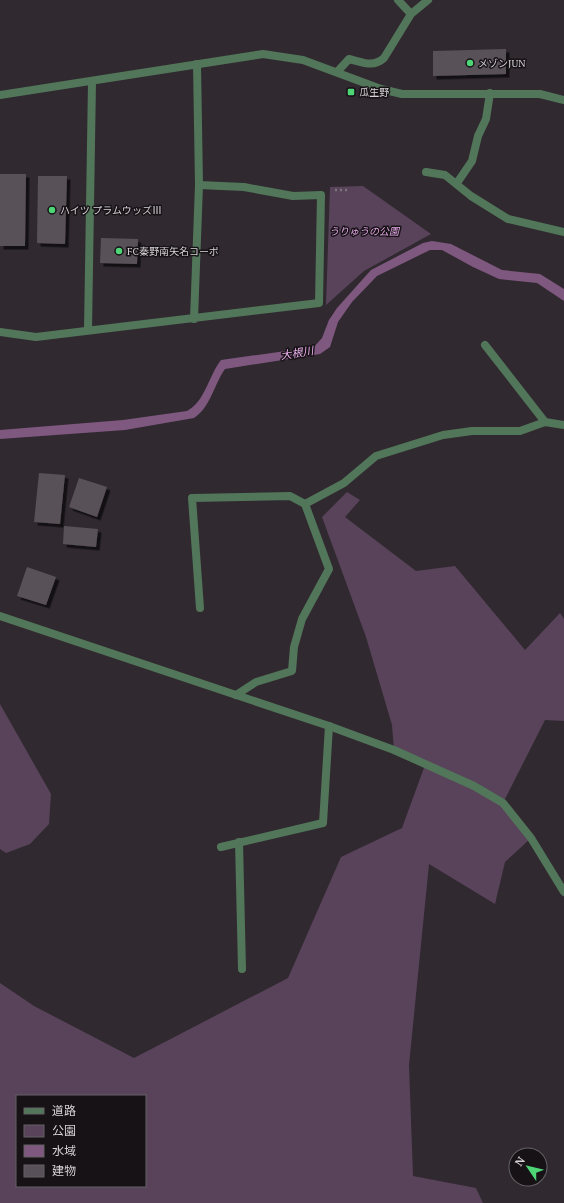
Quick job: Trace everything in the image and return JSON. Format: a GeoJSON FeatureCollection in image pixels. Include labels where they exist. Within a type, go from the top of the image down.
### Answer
{"type":"FeatureCollection","features":[{"type":"Feature","properties":{"kind":"street"},"geometry":{"type":"LineString","coordinates":[[398,0],[411,14]]}},
{"type":"Feature","properties":{"kind":"street"},"geometry":{"type":"LineString","coordinates":[[337,72],[349,59],[372,64],[378,63],[384,58],[411,14],[428,0]]}},
{"type":"Feature","properties":{"kind":"street"},"geometry":{"type":"LineString","coordinates":[[0,95],[92,82],[263,54],[303,60],[381,89],[402,94],[540,94],[564,100]]}},
{"type":"Feature","properties":{"kind":"street"},"geometry":{"type":"LineString","coordinates":[[194,319],[199,185],[197,64]]}},
{"type":"Feature","properties":{"kind":"street"},"geometry":{"type":"LineString","coordinates":[[88,330],[92,82]]}},
{"type":"Feature","properties":{"kind":"street"},"geometry":{"type":"LineString","coordinates":[[457,184],[472,161],[478,136],[486,120],[490,93]]}},
{"type":"Feature","properties":{"kind":"street"},"geometry":{"type":"LineString","coordinates":[[426,172],[445,175],[471,196],[508,219],[564,232]]}},
{"type":"Feature","properties":{"kind":"street"},"geometry":{"type":"LineString","coordinates":[[0,332],[36,337],[319,303],[321,195],[293,196],[244,187],[199,185]]}},
{"type":"Feature","properties":{"kind":"street"},"geometry":{"type":"LineString","coordinates":[[485,345],[545,422]]}},
{"type":"Feature","properties":{"kind":"street"},"geometry":{"type":"LineString","coordinates":[[305,504],[344,483],[376,456],[443,435],[472,431],[520,431],[545,422],[564,425]]}},
{"type":"Feature","properties":{"kind":"street"},"geometry":{"type":"LineString","coordinates":[[200,608],[192,498],[290,496],[305,504],[329,569],[302,619],[294,647],[292,672],[256,682],[236,694]]}},
{"type":"Feature","properties":{"kind":"street"},"geometry":{"type":"LineString","coordinates":[[0,616],[329,726],[394,750],[474,786],[503,803],[532,838],[564,892]]}},
{"type":"Feature","properties":{"kind":"street"},"geometry":{"type":"LineString","coordinates":[[221,846],[323,823],[329,726]]}},
{"type":"Feature","properties":{"kind":"street"},"geometry":{"type":"LineString","coordinates":[[239,842],[242,969]]}},
{"type":"Feature","properties":{"kind":"path"},"geometry":{"type":"LineString","coordinates":[[330,190],[348,190]]}},
{"type":"Feature","properties":{"kind":"green space","name":"うりゅうの公園"},"geometry":{"type":"Polygon","coordinates":[[[363,186],[431,234],[364,271],[326,305],[330,187],[363,186]]]}},
{"type":"Feature","properties":{"kind":"green space"},"geometry":{"type":"Polygon","coordinates":[[[347,492],[360,500],[345,517],[416,571],[455,566],[525,650],[560,613],[564,619],[564,721],[545,720],[503,803],[531,838],[505,862],[495,904],[429,864],[409,1065],[413,1176],[476,1188],[483,1203],[0,1203],[0,983],[34,1006],[134,1058],[288,978],[341,857],[402,828],[425,765],[394,750],[392,725],[366,637],[322,517],[347,492]]]}},
{"type":"Feature","properties":{"kind":"green space"},"geometry":{"type":"Polygon","coordinates":[[[0,704],[51,794],[49,824],[30,844],[6,853],[0,849],[0,704]]]}},
{"type":"Feature","properties":{"kind":"water","name":"大根川"},"geometry":{"type":"Polygon","coordinates":[[[432,241],[451,244],[502,270],[540,274],[564,289],[564,301],[537,283],[499,279],[442,250],[430,250],[377,276],[352,302],[338,322],[330,347],[320,354],[225,369],[208,402],[200,413],[194,418],[125,430],[0,439],[0,430],[123,420],[187,411],[193,407],[203,395],[221,360],[314,347],[322,338],[329,320],[337,308],[371,270],[423,243],[432,241]]]}},
{"type":"Feature","properties":{"kind":"building","name":"メゾンJUN"},"geometry":{"type":"Polygon","coordinates":[[[506,49],[506,74],[433,76],[433,51],[506,49]]]}},
{"type":"Feature","properties":{"kind":"building"},"geometry":{"type":"Polygon","coordinates":[[[0,174],[26,174],[25,246],[0,246],[0,174]]]}},
{"type":"Feature","properties":{"kind":"building","name":"ハイツ プラムウッズⅢ"},"geometry":{"type":"Polygon","coordinates":[[[38,176],[67,176],[65,244],[37,243],[38,176]]]}},
{"type":"Feature","properties":{"kind":"building","name":"FC秦野南矢名コーポ"},"geometry":{"type":"Polygon","coordinates":[[[101,238],[138,239],[137,264],[100,263],[101,238]]]}},
{"type":"Feature","properties":{"kind":"building"},"geometry":{"type":"Polygon","coordinates":[[[39,473],[65,475],[60,524],[34,522],[39,473]]]}},
{"type":"Feature","properties":{"kind":"building"},"geometry":{"type":"Polygon","coordinates":[[[79,478],[107,487],[97,517],[69,507],[79,478]]]}},
{"type":"Feature","properties":{"kind":"building"},"geometry":{"type":"Polygon","coordinates":[[[64,526],[98,529],[96,547],[63,544],[64,526]]]}},
{"type":"Feature","properties":{"kind":"building"},"geometry":{"type":"Polygon","coordinates":[[[27,567],[56,577],[46,605],[17,596],[27,567]]]}},
{"type":"Feature","properties":{"kind":"place","name":"メゾンJUN"},"geometry":{"type":"Point","coordinates":[470,63]}},
{"type":"Feature","properties":{"kind":"place","name":"瓜生野"},"geometry":{"type":"Point","coordinates":[351,92]}},
{"type":"Feature","properties":{"kind":"place","name":"ハイツ プラムウッズⅢ"},"geometry":{"type":"Point","coordinates":[52,210]}},
{"type":"Feature","properties":{"kind":"place","name":"FC秦野南矢名コーポ"},"geometry":{"type":"Point","coordinates":[119,251]}}]}
